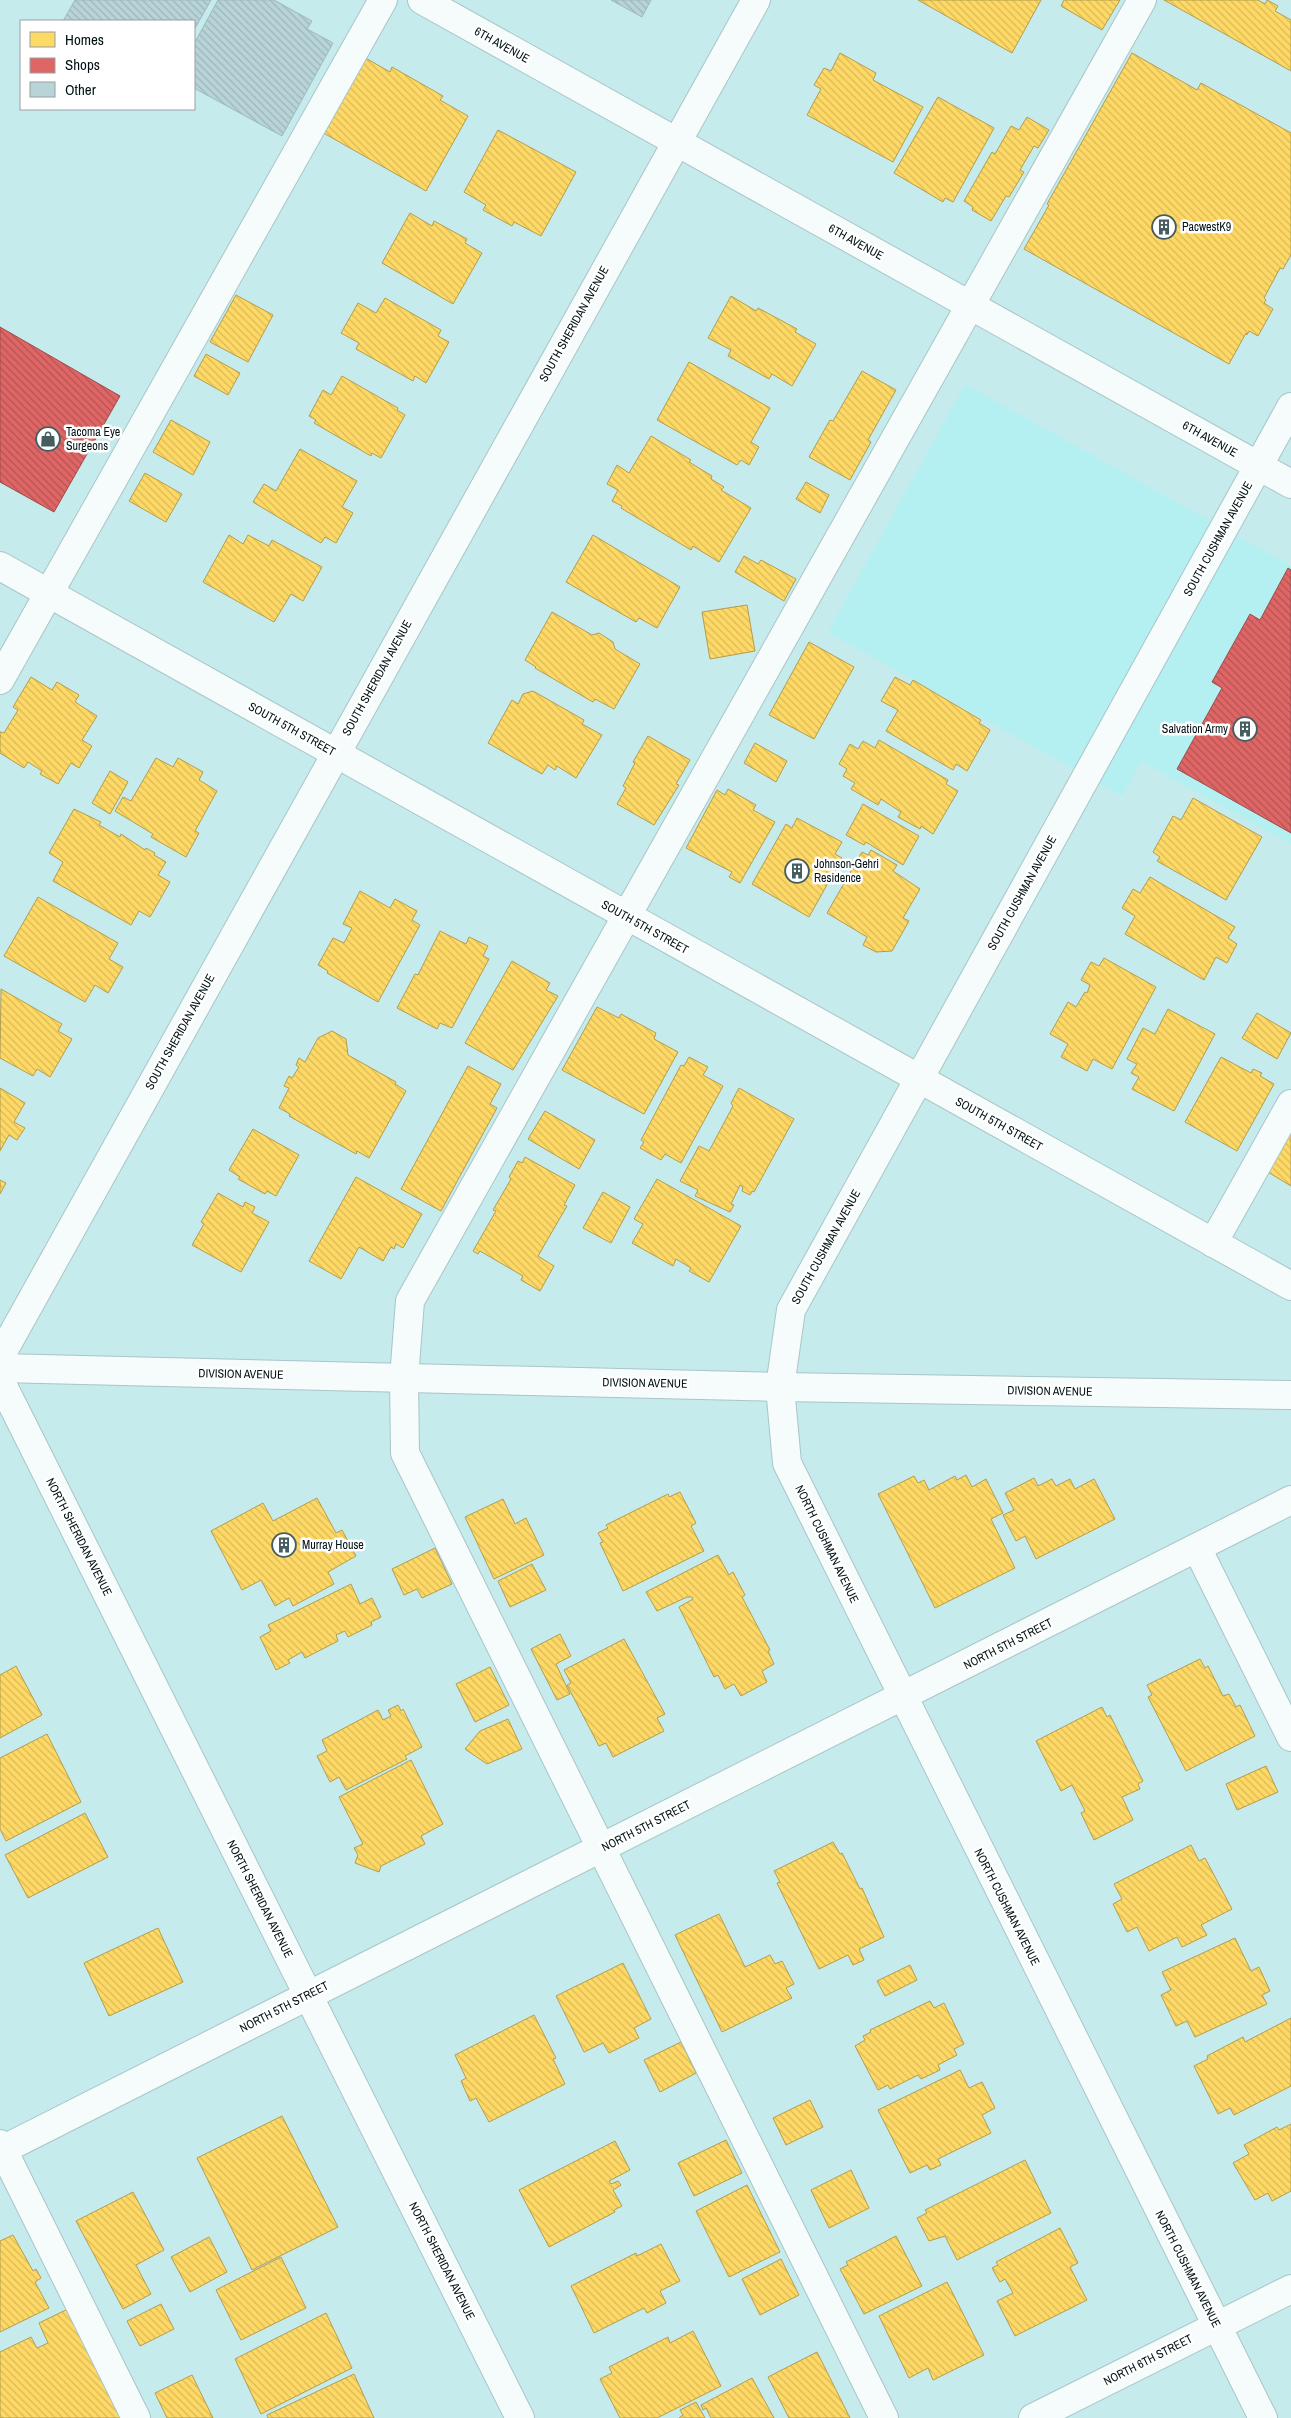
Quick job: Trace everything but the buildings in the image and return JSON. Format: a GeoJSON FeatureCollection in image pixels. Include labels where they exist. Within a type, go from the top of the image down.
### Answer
{"type":"FeatureCollection","features":[{"type":"Feature","properties":{"kind":"street"},"geometry":{"type":"LineString","coordinates":[[0,680],[383,0]]}},
{"type":"Feature","properties":{"kind":"street","name":"6TH AVENUE"},"geometry":{"type":"LineString","coordinates":[[422,0],[1291,484]]}},
{"type":"Feature","properties":{"kind":"street","name":"SOUTH SHERIDAN AVENUE"},"geometry":{"type":"LineString","coordinates":[[0,1357],[756,0]]}},
{"type":"Feature","properties":{"kind":"street"},"geometry":{"type":"LineString","coordinates":[[884,2418],[404,1453],[404,1378],[410,1301],[972,306],[1142,0]]}},
{"type":"Feature","properties":{"kind":"street","name":"SOUTH CUSHMAN AVENUE"},"geometry":{"type":"LineString","coordinates":[[780,1387],[791,1310],[1291,407]]}},
{"type":"Feature","properties":{"kind":"street","name":"SOUTH 5TH STREET"},"geometry":{"type":"LineString","coordinates":[[0,566],[1291,1286]]}},
{"type":"Feature","properties":{"kind":"street"},"geometry":{"type":"LineString","coordinates":[[1213,1243],[1291,1104]]}},
{"type":"Feature","properties":{"kind":"street","name":"DIVISION AVENUE"},"geometry":{"type":"LineString","coordinates":[[0,1368],[780,1387],[1291,1395]]}},
{"type":"Feature","properties":{"kind":"street","name":"NORTH SHERIDAN AVENUE"},"geometry":{"type":"LineString","coordinates":[[0,1380],[520,2418]]}},
{"type":"Feature","properties":{"kind":"street","name":"NORTH CUSHMAN AVENUE"},"geometry":{"type":"LineString","coordinates":[[780,1387],[787,1463],[1263,2418]]}},
{"type":"Feature","properties":{"kind":"street","name":"NORTH 5TH STREET"},"geometry":{"type":"LineString","coordinates":[[1,2148],[903,1697],[1291,1500]]}},
{"type":"Feature","properties":{"kind":"street"},"geometry":{"type":"LineString","coordinates":[[1197,1548],[1291,1737]]}},
{"type":"Feature","properties":{"kind":"street"},"geometry":{"type":"LineString","coordinates":[[1,2148],[136,2418]]}},
{"type":"Feature","properties":{"kind":"street","name":"NORTH 6TH STREET"},"geometry":{"type":"LineString","coordinates":[[1033,2418],[1291,2289]]}},
{"type":"Feature","properties":{"kind":"shaded area"},"geometry":{"type":"Polygon","coordinates":[[[965,384],[1291,566],[1291,844],[1141,761],[1122,796],[828,632],[965,384]]]}},
{"type":"Feature","properties":{"kind":"place","name":"PacwestK9"},"geometry":{"type":"Point","coordinates":[1164,227]}},
{"type":"Feature","properties":{"kind":"place","name":"Tacoma Eye Surgeons"},"geometry":{"type":"Point","coordinates":[48,439]}},
{"type":"Feature","properties":{"kind":"place","name":"Salvation Army"},"geometry":{"type":"Point","coordinates":[1245,729]}},
{"type":"Feature","properties":{"kind":"place","name":"Johnson-Gehri Residence"},"geometry":{"type":"Point","coordinates":[797,871]}},
{"type":"Feature","properties":{"kind":"place","name":"Murray House"},"geometry":{"type":"Point","coordinates":[284,1545]}}]}
